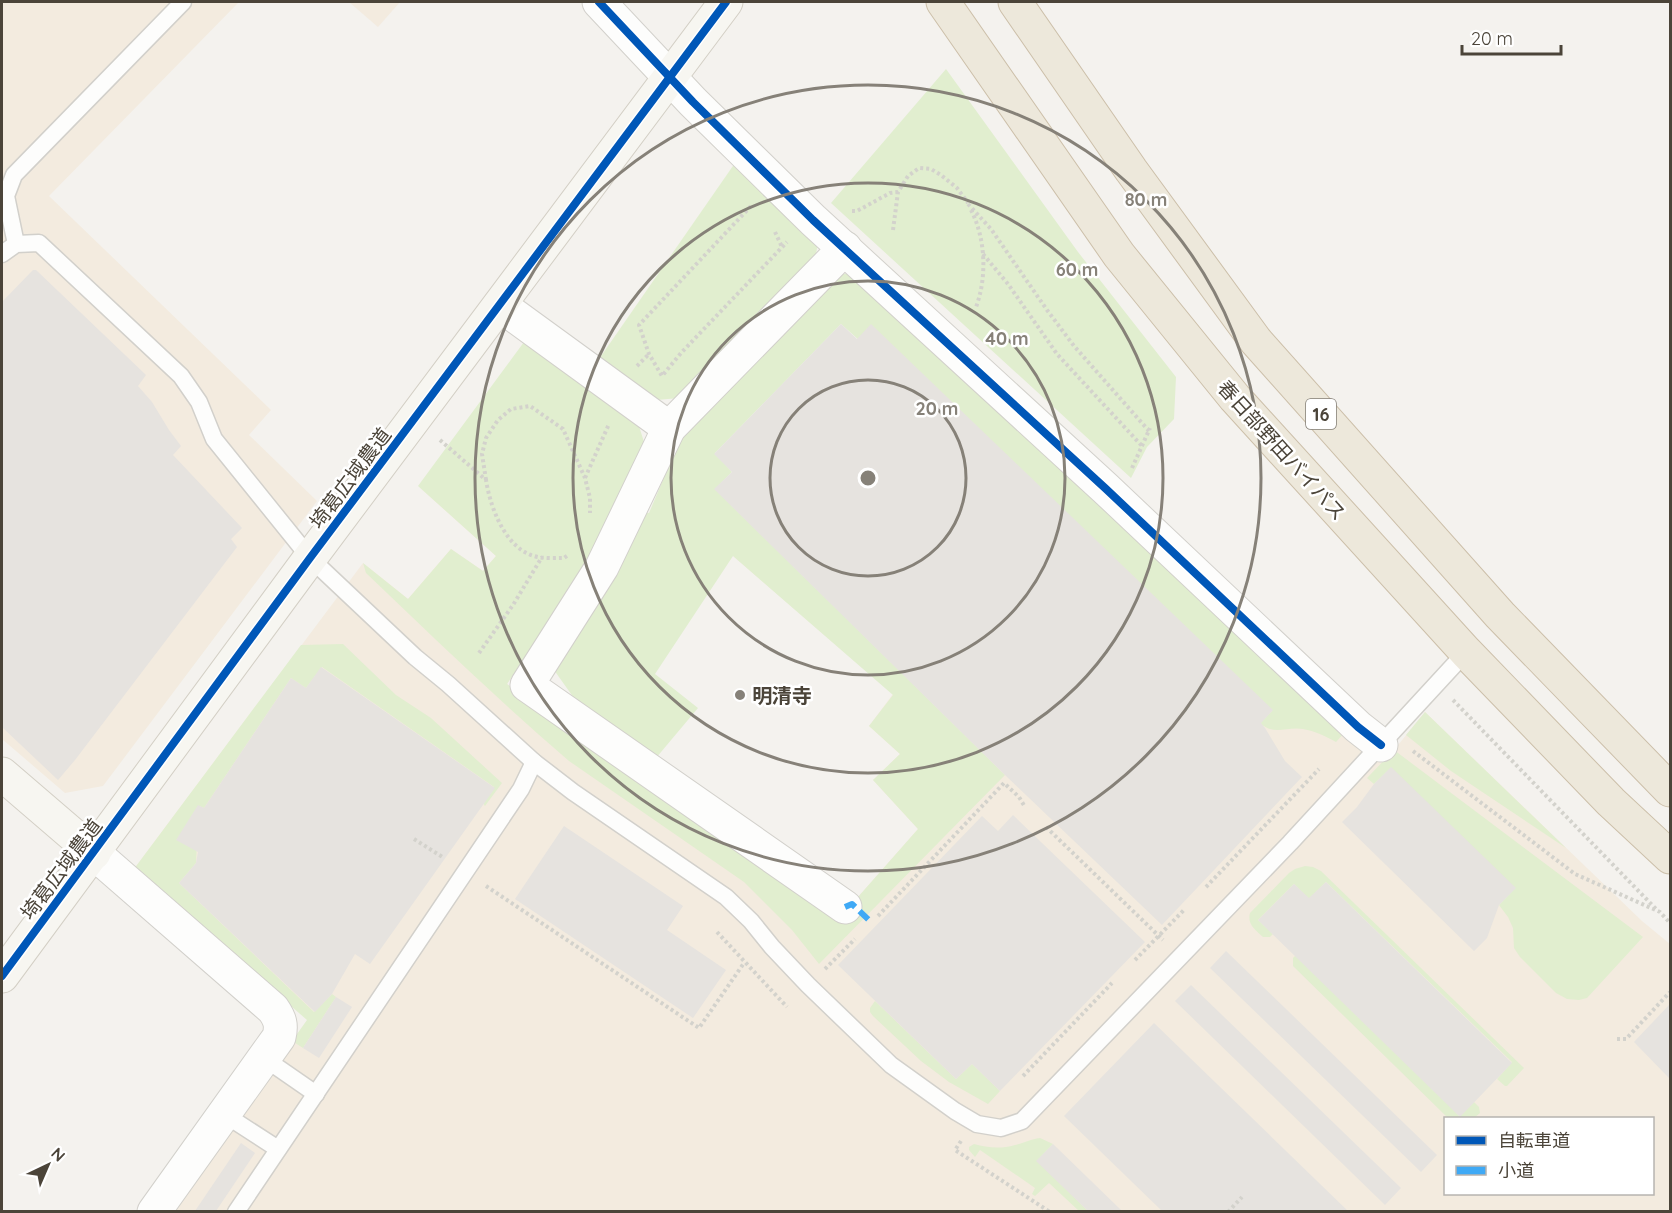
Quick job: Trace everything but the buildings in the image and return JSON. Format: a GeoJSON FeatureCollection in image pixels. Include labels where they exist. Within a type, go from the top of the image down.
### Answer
{"type":"FeatureCollection","features":[{"type":"Feature","properties":{"kind":"highway","name":"春日部野田バイパス"},"geometry":{"type":"LineString","coordinates":[[943,2],[1112,245],[1235,398],[1466,652],[1611,802],[1671,857]]}},
{"type":"Feature","properties":{"kind":"highway","name":"16"},"geometry":{"type":"LineString","coordinates":[[1015,2],[1131,170],[1256,341],[1500,615],[1671,790]]}},
{"type":"Feature","properties":{"kind":"street"},"geometry":{"type":"LineString","coordinates":[[599,2],[693,102],[813,220],[1105,488],[1358,727],[1386,740]]}},
{"type":"Feature","properties":{"kind":"street","name":"埼葛広域農道"},"geometry":{"type":"LineString","coordinates":[[2,975],[310,558],[726,2]]}},
{"type":"Feature","properties":{"kind":"street"},"geometry":{"type":"LineString","coordinates":[[845,248],[669,428],[602,567],[527,685],[859,915]]}},
{"type":"Feature","properties":{"kind":"street"},"geometry":{"type":"LineString","coordinates":[[500,305],[669,428]]}},
{"type":"Feature","properties":{"kind":"street"},"geometry":{"type":"LineString","coordinates":[[2,774],[273,1009],[279,1017],[281,1028],[279,1037],[154,1212]]}},
{"type":"Feature","properties":{"kind":"lane"},"geometry":{"type":"LineString","coordinates":[[16,244],[6,196],[14,175],[183,2]]}},
{"type":"Feature","properties":{"kind":"lane"},"geometry":{"type":"LineString","coordinates":[[2,254],[16,244],[39,243],[182,376],[199,402],[214,440],[310,558],[415,657],[534,762],[573,792],[726,897],[751,921],[808,985],[891,1065],[977,1124],[1001,1128],[1022,1121],[1290,843],[1466,652]]}},
{"type":"Feature","properties":{"kind":"lane"},"geometry":{"type":"LineString","coordinates":[[236,1212],[521,789],[534,762]]}},
{"type":"Feature","properties":{"kind":"lane"},"geometry":{"type":"LineString","coordinates":[[264,1058],[316,1094]]}},
{"type":"Feature","properties":{"kind":"lane"},"geometry":{"type":"LineString","coordinates":[[224,1114],[278,1149]]}},
{"type":"Feature","properties":{"kind":"path"},"geometry":{"type":"LineString","coordinates":[[893,230],[898,192],[908,176],[919,168],[931,169],[957,188],[975,217],[983,254],[981,294],[976,307]]}},
{"type":"Feature","properties":{"kind":"path"},"geometry":{"type":"LineString","coordinates":[[857,211],[891,193],[898,192]]}},
{"type":"Feature","properties":{"kind":"path"},"geometry":{"type":"LineString","coordinates":[[758,199],[639,325],[649,354],[662,376],[782,247],[813,220]]}},
{"type":"Feature","properties":{"kind":"path"},"geometry":{"type":"LineString","coordinates":[[968,204],[991,229],[1074,346],[1150,430],[1129,477]]}},
{"type":"Feature","properties":{"kind":"path"},"geometry":{"type":"LineString","coordinates":[[772,228],[782,247]]}},
{"type":"Feature","properties":{"kind":"path"},"geometry":{"type":"LineString","coordinates":[[983,254],[1008,285],[1056,354],[1142,446]]}},
{"type":"Feature","properties":{"kind":"path"},"geometry":{"type":"LineString","coordinates":[[585,478],[615,409],[624,394]]}},
{"type":"Feature","properties":{"kind":"path"},"geometry":{"type":"LineString","coordinates":[[570,553],[564,558],[530,555],[512,542],[496,518],[488,496],[482,454],[486,438],[498,420],[511,409],[530,406],[564,429],[585,478],[590,498],[590,516]]}},
{"type":"Feature","properties":{"kind":"path"},"geometry":{"type":"LineString","coordinates":[[439,440],[486,480]]}},
{"type":"Feature","properties":{"kind":"path"},"geometry":{"type":"LineString","coordinates":[[479,653],[543,557]]}},
{"type":"Feature","properties":{"kind":"path"},"geometry":{"type":"LineString","coordinates":[[1437,683],[1671,923]]}},
{"type":"Feature","properties":{"kind":"path"},"geometry":{"type":"LineString","coordinates":[[1386,740],[1575,874],[1660,912]]}},
{"type":"Feature","properties":{"kind":"path"},"geometry":{"type":"LineString","coordinates":[[1206,887],[1319,769]]}},
{"type":"Feature","properties":{"kind":"path"},"geometry":{"type":"LineString","coordinates":[[859,915],[1004,783],[1025,807]]}},
{"type":"Feature","properties":{"kind":"path"},"geometry":{"type":"LineString","coordinates":[[1046,827],[1168,945]]}},
{"type":"Feature","properties":{"kind":"path"},"geometry":{"type":"LineString","coordinates":[[414,839],[450,862]]}},
{"type":"Feature","properties":{"kind":"path"},"geometry":{"type":"LineString","coordinates":[[483,884],[699,1028],[744,963]]}},
{"type":"Feature","properties":{"kind":"path"},"geometry":{"type":"LineString","coordinates":[[1135,960],[1184,910]]}},
{"type":"Feature","properties":{"kind":"path"},"geometry":{"type":"LineString","coordinates":[[717,932],[787,1007]]}},
{"type":"Feature","properties":{"kind":"path"},"geometry":{"type":"LineString","coordinates":[[825,969],[856,938]]}},
{"type":"Feature","properties":{"kind":"path"},"geometry":{"type":"LineString","coordinates":[[1023,1076],[1112,983]]}},
{"type":"Feature","properties":{"kind":"path"},"geometry":{"type":"LineString","coordinates":[[1617,1039],[1626,1039],[1671,992]]}},
{"type":"Feature","properties":{"kind":"path"},"geometry":{"type":"LineString","coordinates":[[965,1136],[955,1150],[1050,1212]]}},
{"type":"Feature","properties":{"kind":"path"},"geometry":{"type":"LineString","coordinates":[[1228,1212],[1242,1197]]}},
{"type":"Feature","properties":{"kind":"shaded area"},"geometry":{"type":"Polygon","coordinates":[[[2,2],[239,2],[49,196],[271,410],[249,435],[317,501],[103,786],[65,793],[2,739],[2,2]]]}},
{"type":"Feature","properties":{"kind":"shaded area"},"geometry":{"type":"Polygon","coordinates":[[[349,2],[400,2],[378,27],[349,2]]]}},
{"type":"Feature","properties":{"kind":"shaded area"},"geometry":{"type":"Polygon","coordinates":[[[33,270],[36,270],[146,375],[138,386],[152,402],[181,446],[173,455],[242,528],[231,539],[237,547],[58,780],[2,727],[2,302],[33,270]]]}},
{"type":"Feature","properties":{"kind":"shaded area"},"geometry":{"type":"Polygon","coordinates":[[[841,324],[857,339],[871,324],[1273,710],[1261,723],[1285,761],[1302,777],[1162,925],[1005,775],[714,489],[732,472],[714,454],[841,324]]]}},
{"type":"Feature","properties":{"kind":"shaded area"},"geometry":{"type":"Polygon","coordinates":[[[418,486],[560,605],[507,684],[843,914],[918,829],[873,780],[900,754],[869,726],[893,694],[733,556],[1346,731],[1381,763],[1425,712],[1642,921],[1670,944],[1670,1211],[171,1211],[308,1020],[134,869],[363,563],[408,599],[451,549],[483,571],[496,556],[418,486]]]}},
{"type":"Feature","properties":{"kind":"shaded area"},"geometry":{"type":"Polygon","coordinates":[[[321,667],[495,788],[370,964],[355,954],[332,994],[315,1012],[179,883],[196,863],[198,852],[176,840],[198,805],[204,808],[291,678],[306,688],[321,667]]]}},
{"type":"Feature","properties":{"kind":"shaded area"},"geometry":{"type":"Polygon","coordinates":[[[1391,767],[1516,888],[1499,905],[1487,938],[1474,951],[1342,822],[1391,767]]]}},
{"type":"Feature","properties":{"kind":"shaded area"},"geometry":{"type":"Polygon","coordinates":[[[1013,815],[1145,942],[1000,1091],[972,1064],[956,1079],[838,965],[982,816],[998,831],[1013,815]]]}},
{"type":"Feature","properties":{"kind":"shaded area"},"geometry":{"type":"Polygon","coordinates":[[[564,826],[683,906],[667,930],[726,970],[693,1018],[515,899],[564,826]]]}},
{"type":"Feature","properties":{"kind":"shaded area"},"geometry":{"type":"Polygon","coordinates":[[[1326,882],[1512,1063],[1460,1117],[1258,920],[1294,884],[1309,898],[1326,882]]]}},
{"type":"Feature","properties":{"kind":"shaded area"},"geometry":{"type":"Polygon","coordinates":[[[1226,951],[1437,1155],[1421,1172],[1210,968],[1226,951]]]}},
{"type":"Feature","properties":{"kind":"shaded area"},"geometry":{"type":"Polygon","coordinates":[[[1191,985],[1401,1188],[1385,1205],[1175,1001],[1191,985]]]}},
{"type":"Feature","properties":{"kind":"shaded area"},"geometry":{"type":"Polygon","coordinates":[[[336,997],[352,1007],[319,1058],[303,1048],[336,997]]]}},
{"type":"Feature","properties":{"kind":"shaded area"},"geometry":{"type":"Polygon","coordinates":[[[1670,1004],[1670,1079],[1634,1042],[1670,1004]]]}},
{"type":"Feature","properties":{"kind":"shaded area"},"geometry":{"type":"Polygon","coordinates":[[[1154,1023],[1348,1211],[1162,1211],[1064,1116],[1154,1023]]]}},
{"type":"Feature","properties":{"kind":"shaded area"},"geometry":{"type":"Polygon","coordinates":[[[241,1143],[255,1153],[216,1211],[195,1211],[241,1143]]]}},
{"type":"Feature","properties":{"kind":"shaded area"},"geometry":{"type":"Polygon","coordinates":[[[1053,1144],[1122,1211],[1088,1211],[1036,1161],[1053,1144]]]}},
{"type":"Feature","properties":{"kind":"green space"},"geometry":{"type":"Polygon","coordinates":[[[946,69],[1078,252],[1176,377],[1174,419],[1147,447],[1131,478],[831,203],[946,69]]]}},
{"type":"Feature","properties":{"kind":"green space"},"geometry":{"type":"Polygon","coordinates":[[[735,163],[818,241],[816,255],[680,398],[656,400],[599,359],[735,163]]]}},
{"type":"Feature","properties":{"kind":"green space"},"geometry":{"type":"Polygon","coordinates":[[[840,274],[856,274],[1346,731],[1336,742],[1307,730],[1297,728],[1275,730],[1260,723],[1272,711],[841,324],[715,453],[732,472],[715,489],[1005,775],[819,964],[792,930],[744,882],[569,761],[366,573],[363,563],[408,599],[451,549],[483,571],[496,556],[418,486],[524,342],[638,423],[644,442],[590,558],[507,684],[843,914],[918,829],[873,780],[900,754],[869,726],[893,695],[733,556],[655,674],[698,708],[656,758],[576,701],[554,670],[645,512],[649,513],[679,442],[840,274]]]}},
{"type":"Feature","properties":{"kind":"green space"},"geometry":{"type":"Polygon","coordinates":[[[343,644],[396,695],[431,718],[502,783],[485,806],[483,803],[494,787],[322,667],[306,688],[291,678],[204,808],[199,806],[196,863],[179,883],[314,1012],[332,994],[336,997],[303,1048],[292,1041],[307,1020],[134,869],[301,645],[343,644]]]}},
{"type":"Feature","properties":{"kind":"green space"},"geometry":{"type":"Polygon","coordinates":[[[1425,712],[1566,848],[1451,771],[1406,735],[1425,712]]]}},
{"type":"Feature","properties":{"kind":"green space"},"geometry":{"type":"Polygon","coordinates":[[[1394,750],[1643,937],[1587,998],[1567,999],[1556,993],[1514,948],[1513,928],[1499,905],[1515,888],[1391,768],[1374,784],[1367,778],[1394,750]]]}},
{"type":"Feature","properties":{"kind":"green space"},"geometry":{"type":"Polygon","coordinates":[[[1305,866],[1321,871],[1524,1068],[1507,1086],[1497,1079],[1512,1062],[1326,882],[1309,899],[1294,884],[1258,920],[1273,934],[1270,937],[1263,937],[1255,929],[1251,924],[1250,913],[1289,873],[1305,866]]]}},
{"type":"Feature","properties":{"kind":"green space"},"geometry":{"type":"Polygon","coordinates":[[[1305,946],[1459,1116],[1474,1102],[1479,1107],[1480,1113],[1475,1117],[1447,1117],[1293,966],[1293,958],[1305,946]]]}},
{"type":"Feature","properties":{"kind":"green space"},"geometry":{"type":"Polygon","coordinates":[[[875,1001],[956,1079],[972,1064],[1000,1091],[988,1104],[949,1082],[921,1061],[873,1016],[870,1008],[875,1001]]]}},
{"type":"Feature","properties":{"kind":"green space"},"geometry":{"type":"Polygon","coordinates":[[[1040,1138],[1053,1144],[1037,1161],[1088,1211],[1079,1211],[1049,1183],[1035,1196],[1032,1194],[1035,1188],[980,1150],[975,1157],[969,1150],[969,1147],[974,1144],[1005,1147],[1040,1138]]]}},
{"type":"Feature","properties":{"kind":"marked path"},"geometry":{"type":"LineString","coordinates":[[845,907],[852,904],[872,923]]}},
{"type":"Feature","properties":{"kind":"cycle path"},"geometry":{"type":"LineString","coordinates":[[599,2],[693,102],[813,220],[1105,488],[1358,727],[1381,745]]}},
{"type":"Feature","properties":{"kind":"cycle path"},"geometry":{"type":"LineString","coordinates":[[2,976],[310,558],[726,2]]}},
{"type":"Feature","properties":{"kind":"place","name":"明清寺"},"geometry":{"type":"Point","coordinates":[740,695]}}]}
